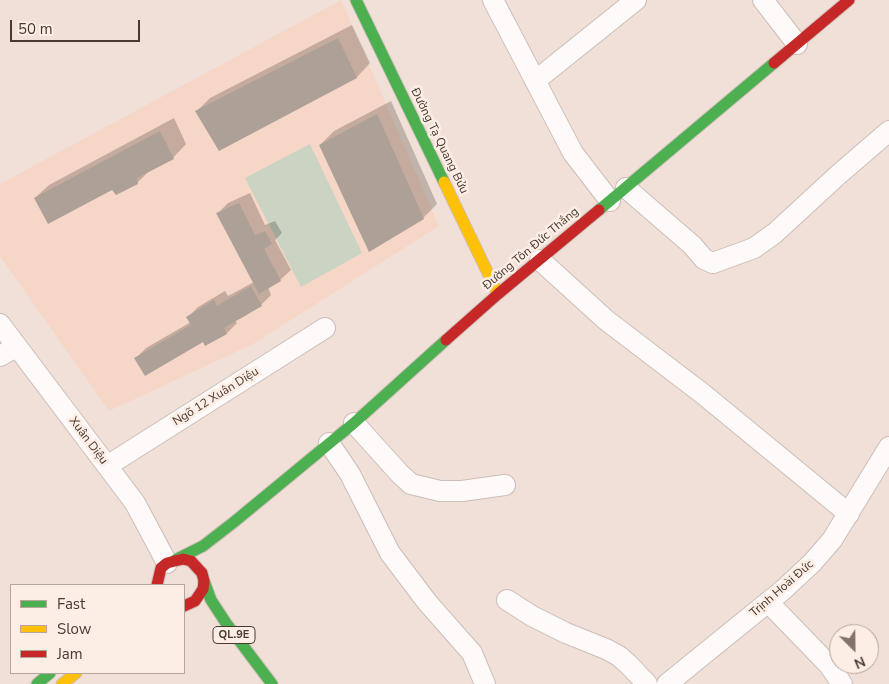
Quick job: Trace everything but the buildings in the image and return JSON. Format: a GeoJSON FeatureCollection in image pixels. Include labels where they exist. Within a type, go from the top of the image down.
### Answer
{"type":"FeatureCollection","features":[{"type":"Feature","properties":{"kind":"street","name":"Đường Tạ Quang Bửu"},"geometry":{"type":"LineString","coordinates":[[356,0],[498,294]]}},
{"type":"Feature","properties":{"kind":"street"},"geometry":{"type":"LineString","coordinates":[[492,0],[573,154],[610,202]]}},
{"type":"Feature","properties":{"kind":"street"},"geometry":{"type":"LineString","coordinates":[[535,81],[636,0]]}},
{"type":"Feature","properties":{"kind":"street"},"geometry":{"type":"LineString","coordinates":[[763,0],[797,44]]}},
{"type":"Feature","properties":{"kind":"street","name":"Đường Tôn Đức Thắng"},"geometry":{"type":"LineString","coordinates":[[234,522],[354,423],[498,294],[610,202],[848,0]]}},
{"type":"Feature","properties":{"kind":"street"},"geometry":{"type":"LineString","coordinates":[[626,188],[692,245],[704,258],[713,263],[754,248],[775,233],[889,131]]}},
{"type":"Feature","properties":{"kind":"street"},"geometry":{"type":"LineString","coordinates":[[540,260],[606,320],[703,394],[849,514]]}},
{"type":"Feature","properties":{"kind":"street","name":"Xuân Diệu"},"geometry":{"type":"LineString","coordinates":[[0,324],[8,351],[107,466],[135,503],[168,564]]}},
{"type":"Feature","properties":{"kind":"street","name":"Ngõ 12 Xuân Diệu"},"geometry":{"type":"LineString","coordinates":[[107,466],[325,328]]}},
{"type":"Feature","properties":{"kind":"street"},"geometry":{"type":"LineString","coordinates":[[354,423],[411,484],[440,491],[462,491],[505,485]]}},
{"type":"Feature","properties":{"kind":"street"},"geometry":{"type":"LineString","coordinates":[[329,442],[350,474],[390,553],[427,602],[472,653],[485,684]]}},
{"type":"Feature","properties":{"kind":"street","name":"Trịnh Hoài Đức"},"geometry":{"type":"LineString","coordinates":[[667,684],[768,602],[812,563],[832,540],[889,447]]}},
{"type":"Feature","properties":{"kind":"street"},"geometry":{"type":"LineString","coordinates":[[147,584],[168,564],[203,546],[234,522]]}},
{"type":"Feature","properties":{"kind":"street"},"geometry":{"type":"LineString","coordinates":[[187,609],[200,596],[203,589],[204,568],[209,552],[234,522]]}},
{"type":"Feature","properties":{"kind":"street"},"geometry":{"type":"LineString","coordinates":[[157,584],[158,576],[168,564],[183,559],[204,568]]}},
{"type":"Feature","properties":{"kind":"street","name":"QL.9E"},"geometry":{"type":"LineString","coordinates":[[204,568],[211,600],[272,684]]}},
{"type":"Feature","properties":{"kind":"street"},"geometry":{"type":"LineString","coordinates":[[507,600],[566,634],[606,648],[629,664],[647,684]]}},
{"type":"Feature","properties":{"kind":"street"},"geometry":{"type":"LineString","coordinates":[[768,602],[829,665],[842,684]]}},
{"type":"Feature","properties":{"kind":"street"},"geometry":{"type":"LineString","coordinates":[[37,684],[49,674]]}},
{"type":"Feature","properties":{"kind":"street"},"geometry":{"type":"LineString","coordinates":[[62,684],[75,674]]}},
{"type":"Feature","properties":{"kind":"shaded area"},"geometry":{"type":"Polygon","coordinates":[[[341,0],[439,226],[253,344],[109,411],[0,256],[0,184],[341,0]]]}},
{"type":"Feature","properties":{"kind":"green space"},"geometry":{"type":"Polygon","coordinates":[[[310,144],[362,253],[301,287],[245,178],[310,144]]]}},
{"type":"Feature","properties":{"kind":"traffic: fast"},"geometry":{"type":"LineString","coordinates":[[356,0],[444,182]]}},
{"type":"Feature","properties":{"kind":"traffic: fast"},"geometry":{"type":"LineString","coordinates":[[599,210],[774,63]]}},
{"type":"Feature","properties":{"kind":"traffic: fast"},"geometry":{"type":"LineString","coordinates":[[175,560],[203,546],[234,522],[354,423],[446,340]]}},
{"type":"Feature","properties":{"kind":"traffic: fast"},"geometry":{"type":"LineString","coordinates":[[204,581],[211,600],[226,623],[272,684]]}},
{"type":"Feature","properties":{"kind":"traffic: fast"},"geometry":{"type":"LineString","coordinates":[[37,684],[49,674]]}},
{"type":"Feature","properties":{"kind":"traffic: slow"},"geometry":{"type":"LineString","coordinates":[[444,182],[498,294]]}},
{"type":"Feature","properties":{"kind":"traffic: slow"},"geometry":{"type":"LineString","coordinates":[[62,684],[75,674]]}},
{"type":"Feature","properties":{"kind":"traffic: jam"},"geometry":{"type":"LineString","coordinates":[[774,63],[849,0]]}},
{"type":"Feature","properties":{"kind":"traffic: jam"},"geometry":{"type":"LineString","coordinates":[[446,340],[599,210]]}},
{"type":"Feature","properties":{"kind":"traffic: jam"},"geometry":{"type":"LineString","coordinates":[[157,584],[161,568],[167,563],[183,559],[191,561],[202,573],[203,589],[195,601],[185,606]]}}]}
